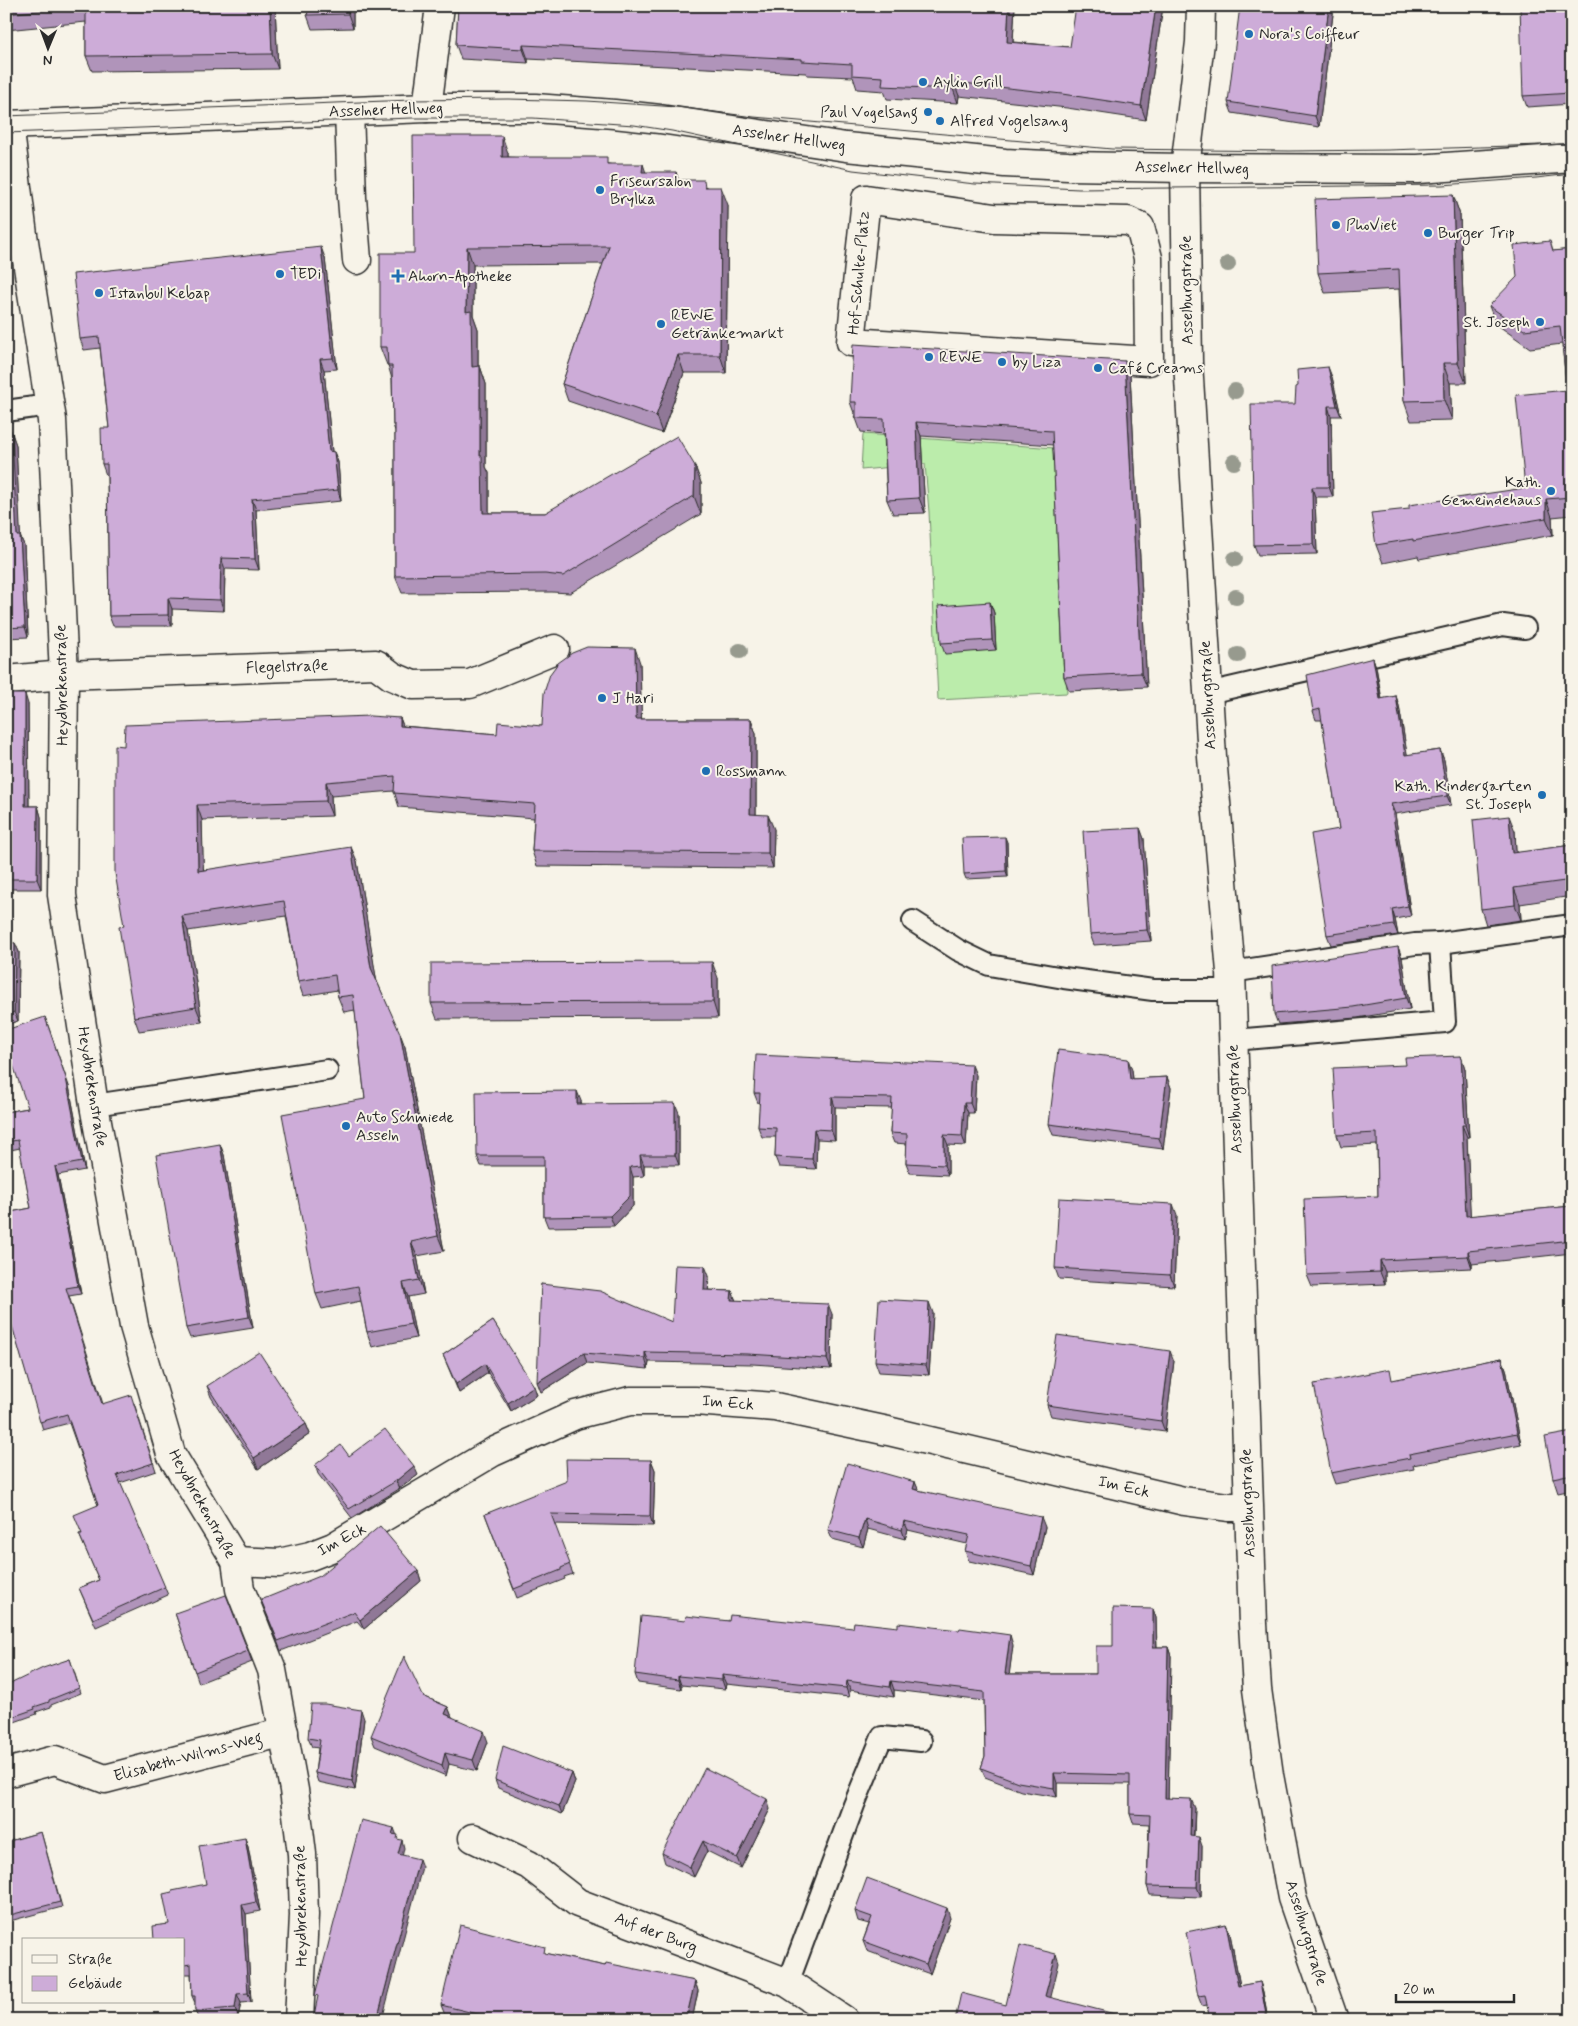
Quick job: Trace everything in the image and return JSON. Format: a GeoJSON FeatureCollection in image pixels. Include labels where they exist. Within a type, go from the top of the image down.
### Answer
{"type":"FeatureCollection","features":[{"type":"Feature","properties":{"kind":"street"},"geometry":{"type":"LineString","coordinates":[[427,108],[440,6]]}},
{"type":"Feature","properties":{"kind":"street","name":"Asselburgstraße"},"geometry":{"type":"LineString","coordinates":[[1201,6],[1200,42],[1185,168],[1188,362],[1208,693],[1231,981],[1248,1507],[1257,1689],[1269,1775],[1292,1898],[1334,2020]]}},
{"type":"Feature","properties":{"kind":"street","name":"Asselner Hellweg"},"geometry":{"type":"LineString","coordinates":[[8,125],[427,108],[535,108],[614,114],[846,147],[1068,166],[1418,169],[1572,158]]}},
{"type":"Feature","properties":{"kind":"street"},"geometry":{"type":"LineString","coordinates":[[349,112],[352,198],[358,260]]}},
{"type":"Feature","properties":{"kind":"street","name":"Heydbrekenstraße"},"geometry":{"type":"LineString","coordinates":[[8,125],[52,420],[64,675],[62,895],[94,1106],[134,1326],[171,1454],[236,1561],[240,1589],[272,1670],[294,1790],[302,1854],[304,1916],[299,2020]]}},
{"type":"Feature","properties":{"kind":"street","name":"Hof-Schulte-Platz"},"geometry":{"type":"LineString","coordinates":[[866,199],[994,218],[1128,222],[1140,227],[1148,258],[1149,361],[851,342],[866,199]]}},
{"type":"Feature","properties":{"kind":"street","name":"Flegelstraße"},"geometry":{"type":"LineString","coordinates":[[6,680],[64,675],[376,664],[392,676],[413,685],[470,684],[555,648]]}},
{"type":"Feature","properties":{"kind":"street","name":"Im Eck"},"geometry":{"type":"LineString","coordinates":[[236,1561],[279,1563],[310,1556],[332,1547],[494,1452],[575,1415],[630,1401],[696,1401],[775,1407],[888,1431],[1184,1501],[1228,1507],[1248,1507]]}},
{"type":"Feature","properties":{"kind":"street","name":"Elisabeth-Wilms-Weg"},"geometry":{"type":"LineString","coordinates":[[6,1773],[56,1760],[105,1779],[284,1732]]}},
{"type":"Feature","properties":{"kind":"street","name":"Auf der Burg"},"geometry":{"type":"LineString","coordinates":[[473,1838],[529,1865],[578,1903],[788,1983],[844,2020]]}},
{"type":"Feature","properties":{"kind":"lane"},"geometry":{"type":"LineString","coordinates":[[6,411],[49,405]]}},
{"type":"Feature","properties":{"kind":"lane"},"geometry":{"type":"LineString","coordinates":[[1208,693],[1503,625],[1525,628]]}},
{"type":"Feature","properties":{"kind":"lane"},"geometry":{"type":"LineString","coordinates":[[914,920],[958,950],[989,966],[1153,990],[1231,981],[1415,944],[1440,943],[1572,925]]}},
{"type":"Feature","properties":{"kind":"lane"},"geometry":{"type":"LineString","coordinates":[[1234,1040],[1445,1022],[1440,943]]}},
{"type":"Feature","properties":{"kind":"lane"},"geometry":{"type":"LineString","coordinates":[[94,1106],[328,1070]]}},
{"type":"Feature","properties":{"kind":"lane"},"geometry":{"type":"LineString","coordinates":[[788,1983],[854,1805],[882,1737],[921,1741]]}},
{"type":"Feature","properties":{"kind":"green space"},"geometry":{"type":"Polygon","coordinates":[[[863,434],[1055,448],[1067,693],[938,700],[925,464],[861,470],[863,434]]]}},
{"type":"Feature","properties":{"kind":"building"},"geometry":{"type":"Polygon","coordinates":[[[6,6],[83,6],[6,14],[6,6]]]}},
{"type":"Feature","properties":{"kind":"building"},"geometry":{"type":"Polygon","coordinates":[[[86,6],[270,6],[272,54],[86,56],[86,6]]]}},
{"type":"Feature","properties":{"kind":"building"},"geometry":{"type":"Polygon","coordinates":[[[310,6],[348,6],[348,14],[307,15],[310,6]]]}},
{"type":"Feature","properties":{"kind":"building"},"geometry":{"type":"Polygon","coordinates":[[[458,6],[1009,6],[1007,42],[1070,47],[1076,6],[1156,6],[1141,106],[1062,94],[954,82],[953,89],[882,86],[883,77],[852,75],[852,64],[802,61],[802,59],[523,45],[523,49],[456,45],[458,6]]]}},
{"type":"Feature","properties":{"kind":"building"},"geometry":{"type":"Polygon","coordinates":[[[1240,6],[1329,6],[1315,116],[1228,102],[1240,6]]]}},
{"type":"Feature","properties":{"kind":"building"},"geometry":{"type":"Polygon","coordinates":[[[1520,6],[1572,6],[1572,93],[1523,96],[1520,6]]]}},
{"type":"Feature","properties":{"kind":"building"},"geometry":{"type":"Polygon","coordinates":[[[413,136],[502,136],[502,157],[607,157],[607,164],[643,164],[642,172],[676,172],[676,180],[704,180],[705,187],[721,187],[720,355],[678,355],[656,416],[562,384],[609,246],[467,247],[466,312],[471,311],[472,367],[480,366],[480,456],[482,456],[483,513],[545,513],[677,436],[695,466],[694,496],[563,576],[545,574],[395,576],[395,425],[393,425],[392,366],[388,366],[387,347],[380,347],[380,253],[414,253],[413,136]]]}},
{"type":"Feature","properties":{"kind":"building"},"geometry":{"type":"Polygon","coordinates":[[[1453,195],[1458,363],[1443,363],[1444,400],[1404,401],[1399,269],[1318,273],[1315,199],[1453,195]]]}},
{"type":"Feature","properties":{"kind":"building"},"geometry":{"type":"Polygon","coordinates":[[[1550,241],[1553,251],[1572,249],[1572,497],[1546,499],[1546,518],[1413,541],[1413,539],[1376,545],[1371,513],[1409,509],[1409,505],[1525,488],[1516,395],[1567,390],[1560,326],[1524,330],[1489,306],[1517,277],[1514,245],[1550,241]]]}},
{"type":"Feature","properties":{"kind":"building"},"geometry":{"type":"Polygon","coordinates":[[[321,247],[333,358],[320,359],[329,451],[334,452],[338,490],[252,499],[255,559],[221,558],[220,600],[168,598],[168,615],[109,616],[107,464],[102,464],[101,428],[109,428],[99,337],[80,339],[73,274],[321,247]]]}},
{"type":"Feature","properties":{"kind":"building"},"geometry":{"type":"Polygon","coordinates":[[[853,344],[1125,361],[1141,673],[1064,677],[1052,431],[916,422],[919,498],[887,500],[884,419],[856,418],[856,402],[850,402],[853,344]]]}},
{"type":"Feature","properties":{"kind":"building"},"geometry":{"type":"Polygon","coordinates":[[[1328,367],[1337,406],[1328,406],[1329,487],[1312,487],[1313,544],[1254,545],[1251,404],[1295,404],[1296,387],[1298,386],[1297,370],[1328,367]]]}},
{"type":"Feature","properties":{"kind":"building"},"geometry":{"type":"Polygon","coordinates":[[[6,417],[12,435],[17,536],[20,536],[25,627],[6,628],[6,417]]]}},
{"type":"Feature","properties":{"kind":"building"},"geometry":{"type":"Polygon","coordinates":[[[990,602],[992,640],[941,643],[938,606],[990,602]]]}},
{"type":"Feature","properties":{"kind":"building"},"geometry":{"type":"Polygon","coordinates":[[[587,647],[635,648],[636,719],[751,719],[750,814],[768,815],[768,853],[532,851],[535,804],[394,793],[395,776],[326,782],[326,801],[197,805],[198,871],[351,847],[371,968],[400,1033],[438,1236],[411,1242],[419,1280],[403,1283],[411,1324],[367,1332],[358,1286],[316,1294],[282,1114],[365,1099],[353,995],[338,997],[335,975],[298,981],[284,901],[182,916],[196,1007],[134,1017],[119,927],[124,926],[115,873],[115,745],[124,746],[125,725],[370,716],[400,718],[400,726],[497,734],[498,722],[542,726],[544,693],[550,674],[558,663],[572,653],[587,647]]]}},
{"type":"Feature","properties":{"kind":"building"},"geometry":{"type":"Polygon","coordinates":[[[1373,658],[1380,699],[1396,696],[1405,755],[1440,750],[1447,796],[1391,804],[1408,906],[1392,909],[1394,925],[1327,935],[1311,834],[1339,829],[1320,709],[1313,711],[1307,675],[1373,658]]]}},
{"type":"Feature","properties":{"kind":"building"},"geometry":{"type":"Polygon","coordinates":[[[6,694],[25,694],[25,806],[38,806],[37,879],[6,879],[6,694]]]}},
{"type":"Feature","properties":{"kind":"building"},"geometry":{"type":"Polygon","coordinates":[[[1509,816],[1512,853],[1572,845],[1572,880],[1514,888],[1515,905],[1481,909],[1473,820],[1509,816]]]}},
{"type":"Feature","properties":{"kind":"building"},"geometry":{"type":"Polygon","coordinates":[[[1140,828],[1147,930],[1090,934],[1083,831],[1140,828]]]}},
{"type":"Feature","properties":{"kind":"building"},"geometry":{"type":"Polygon","coordinates":[[[1005,837],[1006,871],[964,874],[962,838],[1005,837]]]}},
{"type":"Feature","properties":{"kind":"building"},"geometry":{"type":"Polygon","coordinates":[[[6,943],[15,943],[14,1012],[6,1015],[6,943]]]}},
{"type":"Feature","properties":{"kind":"building"},"geometry":{"type":"Polygon","coordinates":[[[1398,947],[1406,998],[1353,1007],[1274,1014],[1272,966],[1398,947]]]}},
{"type":"Feature","properties":{"kind":"building"},"geometry":{"type":"Polygon","coordinates":[[[712,962],[713,1002],[431,1003],[431,963],[712,962]]]}},
{"type":"Feature","properties":{"kind":"building"},"geometry":{"type":"Polygon","coordinates":[[[45,1017],[66,1078],[82,1162],[55,1167],[78,1286],[66,1288],[102,1404],[131,1395],[153,1463],[117,1475],[165,1587],[93,1619],[79,1588],[99,1580],[79,1534],[82,1534],[74,1515],[98,1505],[67,1414],[40,1422],[6,1305],[6,1213],[31,1208],[18,1140],[6,1142],[6,1112],[28,1108],[6,1045],[6,1030],[45,1017]]]}},
{"type":"Feature","properties":{"kind":"building"},"geometry":{"type":"Polygon","coordinates":[[[1058,1050],[1128,1059],[1130,1079],[1167,1077],[1159,1138],[1049,1124],[1058,1050]]]}},
{"type":"Feature","properties":{"kind":"building"},"geometry":{"type":"Polygon","coordinates":[[[756,1055],[972,1065],[970,1103],[964,1103],[962,1136],[944,1135],[944,1165],[906,1163],[907,1134],[890,1133],[892,1098],[832,1097],[831,1130],[814,1129],[812,1159],[775,1157],[776,1128],[758,1127],[760,1093],[754,1093],[756,1055]]]}},
{"type":"Feature","properties":{"kind":"building"},"geometry":{"type":"Polygon","coordinates":[[[1461,1056],[1465,1125],[1462,1125],[1466,1216],[1572,1206],[1572,1240],[1468,1251],[1468,1256],[1380,1260],[1380,1272],[1307,1275],[1304,1199],[1378,1196],[1377,1133],[1337,1135],[1333,1068],[1406,1065],[1405,1058],[1461,1056]]]}},
{"type":"Feature","properties":{"kind":"building"},"geometry":{"type":"Polygon","coordinates":[[[577,1091],[577,1104],[675,1103],[675,1155],[640,1155],[641,1166],[630,1167],[630,1196],[610,1216],[544,1217],[544,1156],[477,1156],[476,1092],[577,1091]]]}},
{"type":"Feature","properties":{"kind":"building"},"geometry":{"type":"Polygon","coordinates":[[[220,1144],[249,1317],[186,1328],[156,1155],[220,1144]]]}},
{"type":"Feature","properties":{"kind":"building"},"geometry":{"type":"Polygon","coordinates":[[[1059,1198],[1173,1204],[1170,1275],[1055,1268],[1059,1198]]]}},
{"type":"Feature","properties":{"kind":"building"},"geometry":{"type":"Polygon","coordinates":[[[675,1265],[705,1266],[704,1290],[732,1291],[731,1300],[828,1304],[827,1359],[748,1354],[645,1352],[645,1358],[584,1353],[537,1382],[541,1284],[600,1291],[672,1322],[675,1265]]]}},
{"type":"Feature","properties":{"kind":"building"},"geometry":{"type":"Polygon","coordinates":[[[879,1299],[929,1302],[926,1365],[875,1361],[879,1299]]]}},
{"type":"Feature","properties":{"kind":"building"},"geometry":{"type":"Polygon","coordinates":[[[493,1321],[534,1386],[508,1403],[485,1364],[456,1384],[443,1355],[493,1321]]]}},
{"type":"Feature","properties":{"kind":"building"},"geometry":{"type":"Polygon","coordinates":[[[1057,1335],[1170,1351],[1161,1421],[1047,1405],[1057,1335]]]}},
{"type":"Feature","properties":{"kind":"building"},"geometry":{"type":"Polygon","coordinates":[[[259,1352],[306,1424],[254,1458],[207,1386],[259,1352]]]}},
{"type":"Feature","properties":{"kind":"building"},"geometry":{"type":"Polygon","coordinates":[[[1502,1358],[1517,1433],[1409,1454],[1410,1458],[1331,1473],[1314,1384],[1390,1369],[1392,1380],[1502,1358]]]}},
{"type":"Feature","properties":{"kind":"building"},"geometry":{"type":"Polygon","coordinates":[[[385,1429],[414,1466],[396,1481],[349,1509],[315,1465],[341,1445],[349,1456],[385,1429]]]}},
{"type":"Feature","properties":{"kind":"building"},"geometry":{"type":"Polygon","coordinates":[[[1572,1432],[1572,1474],[1553,1478],[1545,1437],[1572,1432]]]}},
{"type":"Feature","properties":{"kind":"building"},"geometry":{"type":"Polygon","coordinates":[[[566,1459],[651,1460],[650,1516],[551,1514],[570,1564],[561,1568],[561,1570],[514,1589],[485,1514],[567,1481],[566,1459]]]}},
{"type":"Feature","properties":{"kind":"building"},"geometry":{"type":"Polygon","coordinates":[[[847,1463],[915,1482],[913,1489],[1041,1517],[1031,1566],[965,1551],[969,1535],[904,1521],[902,1530],[865,1519],[859,1538],[828,1530],[847,1463]]]}},
{"type":"Feature","properties":{"kind":"building"},"geometry":{"type":"Polygon","coordinates":[[[380,1526],[418,1571],[360,1620],[354,1612],[278,1641],[261,1600],[320,1576],[380,1526]]]}},
{"type":"Feature","properties":{"kind":"building"},"geometry":{"type":"Polygon","coordinates":[[[226,1595],[248,1651],[195,1672],[175,1613],[226,1595]]]}},
{"type":"Feature","properties":{"kind":"building"},"geometry":{"type":"Polygon","coordinates":[[[1113,1608],[1153,1609],[1153,1647],[1168,1647],[1165,1798],[1191,1799],[1190,1836],[1199,1837],[1197,1887],[1147,1886],[1150,1815],[1130,1814],[1130,1775],[1054,1773],[1054,1788],[1018,1782],[981,1768],[985,1756],[984,1692],[891,1681],[890,1687],[847,1681],[846,1688],[722,1675],[722,1680],[678,1676],[678,1680],[635,1674],[641,1616],[685,1621],[686,1616],[729,1621],[730,1615],[853,1628],[854,1622],[898,1627],[898,1623],[959,1630],[960,1628],[1010,1635],[1005,1674],[1096,1674],[1096,1646],[1113,1646],[1113,1608]]]}},
{"type":"Feature","properties":{"kind":"building"},"geometry":{"type":"Polygon","coordinates":[[[404,1656],[423,1696],[448,1707],[445,1714],[484,1731],[473,1760],[445,1753],[442,1765],[371,1736],[404,1656]]]}},
{"type":"Feature","properties":{"kind":"building"},"geometry":{"type":"Polygon","coordinates":[[[70,1659],[79,1688],[34,1707],[35,1709],[6,1719],[6,1686],[43,1668],[70,1659]]]}},
{"type":"Feature","properties":{"kind":"building"},"geometry":{"type":"Polygon","coordinates":[[[311,1704],[325,1704],[361,1710],[352,1781],[315,1773],[320,1740],[308,1738],[311,1704]]]}},
{"type":"Feature","properties":{"kind":"building"},"geometry":{"type":"Polygon","coordinates":[[[503,1746],[572,1773],[559,1806],[495,1780],[503,1746]]]}},
{"type":"Feature","properties":{"kind":"building"},"geometry":{"type":"Polygon","coordinates":[[[705,1768],[767,1799],[737,1858],[703,1841],[690,1867],[662,1853],[705,1768]]]}},
{"type":"Feature","properties":{"kind":"building"},"geometry":{"type":"Polygon","coordinates":[[[361,1820],[394,1828],[392,1834],[398,1835],[397,1839],[402,1840],[398,1854],[419,1859],[377,2020],[313,2020],[318,1996],[315,1995],[361,1820]]]}},
{"type":"Feature","properties":{"kind":"building"},"geometry":{"type":"Polygon","coordinates":[[[41,1832],[60,1902],[6,1916],[6,1842],[41,1832]]]}},
{"type":"Feature","properties":{"kind":"building"},"geometry":{"type":"Polygon","coordinates":[[[245,1838],[256,1902],[242,1905],[248,1993],[237,1994],[235,2008],[195,2011],[195,1996],[192,1996],[191,1964],[185,1965],[185,1938],[154,1938],[153,1926],[169,1924],[163,1894],[206,1884],[199,1846],[245,1838]]]}},
{"type":"Feature","properties":{"kind":"building"},"geometry":{"type":"Polygon","coordinates":[[[867,1878],[947,1908],[926,1964],[863,1941],[872,1917],[855,1911],[867,1878]]]}},
{"type":"Feature","properties":{"kind":"building"},"geometry":{"type":"Polygon","coordinates":[[[1226,1924],[1238,1986],[1260,1982],[1267,2020],[1210,2020],[1205,1995],[1198,1996],[1186,1932],[1226,1924]]]}},
{"type":"Feature","properties":{"kind":"building"},"geometry":{"type":"Polygon","coordinates":[[[460,1925],[545,1947],[544,1953],[605,1966],[606,1963],[695,1981],[686,2020],[502,2020],[441,2005],[460,1925]]]}},
{"type":"Feature","properties":{"kind":"building"},"geometry":{"type":"Polygon","coordinates":[[[1020,1945],[1056,1954],[1045,1996],[1138,2020],[955,2020],[961,1993],[1006,2005],[1020,1945]]]}},
{"type":"Feature","properties":{"kind":"tram line"},"geometry":{"type":"LineString","coordinates":[[6,116],[411,100],[508,99],[587,101],[677,107],[754,117],[1112,149],[1388,150],[1572,144]]}},
{"type":"Feature","properties":{"kind":"tram line"},"geometry":{"type":"LineString","coordinates":[[6,133],[412,118],[533,118],[634,125],[672,131],[853,170],[975,184],[1079,189],[1442,185],[1572,174]]}},
{"type":"Feature","properties":{"kind":"place","name":"Nora's Coiffeur"},"geometry":{"type":"Point","coordinates":[1249,34]}},
{"type":"Feature","properties":{"kind":"place","name":"Aylin Grill"},"geometry":{"type":"Point","coordinates":[923,82]}},
{"type":"Feature","properties":{"kind":"place","name":"Paul Vogelsang"},"geometry":{"type":"Point","coordinates":[928,112]}},
{"type":"Feature","properties":{"kind":"place","name":"Alfred Vogelsang"},"geometry":{"type":"Point","coordinates":[940,121]}},
{"type":"Feature","properties":{"kind":"place","name":"Friseursalon Brylka"},"geometry":{"type":"Point","coordinates":[600,190]}},
{"type":"Feature","properties":{"kind":"place","name":"PhoViet"},"geometry":{"type":"Point","coordinates":[1336,225]}},
{"type":"Feature","properties":{"kind":"place","name":"Burger Trip"},"geometry":{"type":"Point","coordinates":[1428,233]}},
{"type":"Feature","properties":{"kind":"place","name":"TEDi"},"geometry":{"type":"Point","coordinates":[280,274]}},
{"type":"Feature","properties":{"kind":"place","name":"Ahorn-Apotheke"},"geometry":{"type":"Point","coordinates":[398,276]}},
{"type":"Feature","properties":{"kind":"place","name":"Istanbul Kebap"},"geometry":{"type":"Point","coordinates":[99,293]}},
{"type":"Feature","properties":{"kind":"place","name":"St. Joseph"},"geometry":{"type":"Point","coordinates":[1540,322]}},
{"type":"Feature","properties":{"kind":"place","name":"REWE Getränkemarkt"},"geometry":{"type":"Point","coordinates":[661,324]}},
{"type":"Feature","properties":{"kind":"place","name":"REWE"},"geometry":{"type":"Point","coordinates":[929,357]}},
{"type":"Feature","properties":{"kind":"place","name":"by Liza"},"geometry":{"type":"Point","coordinates":[1002,362]}},
{"type":"Feature","properties":{"kind":"place","name":"Café Creams"},"geometry":{"type":"Point","coordinates":[1098,368]}},
{"type":"Feature","properties":{"kind":"place","name":"Kath. Gemeindehaus"},"geometry":{"type":"Point","coordinates":[1551,491]}},
{"type":"Feature","properties":{"kind":"place","name":"J Hari"},"geometry":{"type":"Point","coordinates":[602,698]}},
{"type":"Feature","properties":{"kind":"place","name":"Rossmann"},"geometry":{"type":"Point","coordinates":[706,771]}},
{"type":"Feature","properties":{"kind":"place","name":"Kath. Kindergarten St. Joseph"},"geometry":{"type":"Point","coordinates":[1542,795]}},
{"type":"Feature","properties":{"kind":"place","name":"Auto Schmiede Asseln"},"geometry":{"type":"Point","coordinates":[346,1126]}}]}
